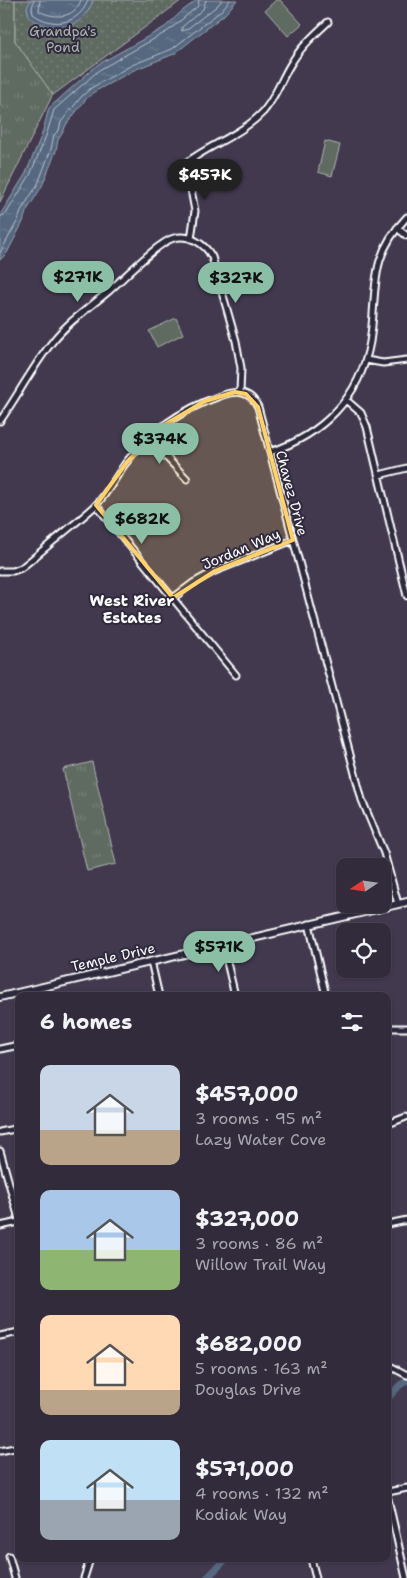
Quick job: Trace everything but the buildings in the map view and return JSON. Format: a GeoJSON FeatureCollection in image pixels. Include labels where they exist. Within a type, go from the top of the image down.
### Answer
{"type":"FeatureCollection","features":[{"type":"Feature","properties":{"kind":"street"},"geometry":{"type":"LineString","coordinates":[[191,238],[195,211],[186,163],[197,154],[242,130],[263,112],[280,88],[299,51],[328,22]]}},
{"type":"Feature","properties":{"kind":"street"},"geometry":{"type":"LineString","coordinates":[[270,452],[290,445],[313,432],[335,413],[354,387],[366,360],[370,342],[375,278],[378,264],[389,239],[407,217]]}},
{"type":"Feature","properties":{"kind":"street"},"geometry":{"type":"LineString","coordinates":[[397,228],[407,236]]}},
{"type":"Feature","properties":{"kind":"street"},"geometry":{"type":"LineString","coordinates":[[0,421],[52,342],[68,324],[167,241],[175,238],[191,238],[209,251],[236,341],[241,368],[240,392],[220,396],[189,409],[172,419],[148,438],[126,462],[96,506],[24,565],[13,571],[0,571]]}},
{"type":"Feature","properties":{"kind":"street"},"geometry":{"type":"LineString","coordinates":[[366,360],[383,363],[407,360]]}},
{"type":"Feature","properties":{"kind":"street","name":"Chavez Drive"},"geometry":{"type":"LineString","coordinates":[[240,392],[246,394],[255,402],[270,452],[362,800],[384,853],[398,904]]}},
{"type":"Feature","properties":{"kind":"street"},"geometry":{"type":"LineString","coordinates":[[346,400],[355,407],[365,420],[405,576],[407,596]]}},
{"type":"Feature","properties":{"kind":"street"},"geometry":{"type":"LineString","coordinates":[[148,438],[187,479]]}},
{"type":"Feature","properties":{"kind":"street"},"geometry":{"type":"LineString","coordinates":[[379,475],[407,468]]}},
{"type":"Feature","properties":{"kind":"street"},"geometry":{"type":"LineString","coordinates":[[96,506],[236,675]]}},
{"type":"Feature","properties":{"kind":"street","name":"Jordan Way"},"geometry":{"type":"LineString","coordinates":[[173,598],[193,583],[215,571],[293,540]]}},
{"type":"Feature","properties":{"kind":"street","name":"Temple Drive"},"geometry":{"type":"LineString","coordinates":[[21,992],[407,902]]}},
{"type":"Feature","properties":{"kind":"street"},"geometry":{"type":"LineString","coordinates":[[309,924],[325,992]]}},
{"type":"Feature","properties":{"kind":"street"},"geometry":{"type":"LineString","coordinates":[[223,944],[234,992]]}},
{"type":"Feature","properties":{"kind":"street"},"geometry":{"type":"LineString","coordinates":[[151,961],[158,992]]}},
{"type":"Feature","properties":{"kind":"street","name":"Temple Drive"},"geometry":{"type":"LineString","coordinates":[[0,997],[15,993]]}},
{"type":"Feature","properties":{"kind":"street"},"geometry":{"type":"LineString","coordinates":[[391,1028],[407,1028]]}},
{"type":"Feature","properties":{"kind":"street"},"geometry":{"type":"LineString","coordinates":[[0,1049],[15,1046]]}},
{"type":"Feature","properties":{"kind":"street"},"geometry":{"type":"LineString","coordinates":[[391,1123],[406,1117]]}},
{"type":"Feature","properties":{"kind":"street"},"geometry":{"type":"LineString","coordinates":[[0,1132],[15,1129]]}},
{"type":"Feature","properties":{"kind":"street"},"geometry":{"type":"LineString","coordinates":[[0,1151],[15,1205]]}},
{"type":"Feature","properties":{"kind":"street"},"geometry":{"type":"LineString","coordinates":[[391,1223],[407,1220]]}},
{"type":"Feature","properties":{"kind":"street"},"geometry":{"type":"LineString","coordinates":[[0,1226],[15,1221]]}},
{"type":"Feature","properties":{"kind":"street"},"geometry":{"type":"LineString","coordinates":[[0,1336],[15,1333]]}},
{"type":"Feature","properties":{"kind":"street"},"geometry":{"type":"LineString","coordinates":[[391,1366],[407,1376]]}},
{"type":"Feature","properties":{"kind":"street"},"geometry":{"type":"LineString","coordinates":[[0,1451],[15,1448]]}},
{"type":"Feature","properties":{"kind":"street"},"geometry":{"type":"LineString","coordinates":[[391,1491],[407,1488]]}},
{"type":"Feature","properties":{"kind":"street"},"geometry":{"type":"LineString","coordinates":[[391,1511],[406,1578]]}},
{"type":"Feature","properties":{"kind":"street"},"geometry":{"type":"LineString","coordinates":[[10,1556],[15,1578]]}},
{"type":"Feature","properties":{"kind":"street"},"geometry":{"type":"LineString","coordinates":[[84,1578],[89,1562]]}},
{"type":"Feature","properties":{"kind":"street"},"geometry":{"type":"LineString","coordinates":[[312,1562],[316,1578]]}},
{"type":"Feature","properties":{"kind":"highlighted area"},"geometry":{"type":"Polygon","coordinates":[[[235,392],[246,394],[258,407],[293,540],[215,571],[173,598],[96,505],[127,462],[161,427],[205,401],[235,392]]]}},
{"type":"Feature","properties":{"kind":"green space"},"geometry":{"type":"Polygon","coordinates":[[[0,0],[15,0],[15,41],[32,64],[105,21],[113,22],[118,33],[106,40],[111,46],[111,50],[101,57],[93,55],[90,48],[61,64],[38,72],[39,74],[51,71],[56,74],[54,92],[0,202],[0,0]]]}},
{"type":"Feature","properties":{"kind":"green space","name":"Grandpa's Pond"},"geometry":{"type":"Polygon","coordinates":[[[15,0],[182,0],[53,95],[15,41],[15,0]]]}},
{"type":"Feature","properties":{"kind":"green space"},"geometry":{"type":"Polygon","coordinates":[[[276,0],[280,0],[302,24],[288,36],[265,10],[276,0]]]}},
{"type":"Feature","properties":{"kind":"green space"},"geometry":{"type":"Polygon","coordinates":[[[325,141],[340,145],[332,176],[318,172],[325,141]]]}},
{"type":"Feature","properties":{"kind":"green space"},"geometry":{"type":"Polygon","coordinates":[[[176,318],[183,334],[157,347],[149,331],[176,318]]]}},
{"type":"Feature","properties":{"kind":"green space"},"geometry":{"type":"Polygon","coordinates":[[[92,762],[116,864],[87,871],[63,769],[92,762]]]}},
{"type":"Feature","properties":{"kind":"water","name":"Grandpa's Pond"},"geometry":{"type":"Polygon","coordinates":[[[31,0],[93,0],[89,10],[75,24],[57,28],[47,27],[29,17],[27,7],[31,0]]]}},
{"type":"Feature","properties":{"kind":"water"},"geometry":{"type":"Polygon","coordinates":[[[197,0],[237,0],[225,14],[174,54],[134,70],[94,92],[86,99],[66,125],[58,140],[56,151],[42,186],[26,212],[7,253],[0,260],[0,215],[26,173],[42,134],[49,108],[97,65],[165,27],[197,0]]]}},
{"type":"Feature","properties":{"kind":"waterway"},"geometry":{"type":"LineString","coordinates":[[391,1395],[400,1385],[407,1381]]}},
{"type":"Feature","properties":{"kind":"waterway"},"geometry":{"type":"LineString","coordinates":[[207,1578],[223,1562]]}},
{"type":"Feature","properties":{"kind":"district","name":"West River Estates"},"geometry":{"type":"Point","coordinates":[132,610]}}]}
